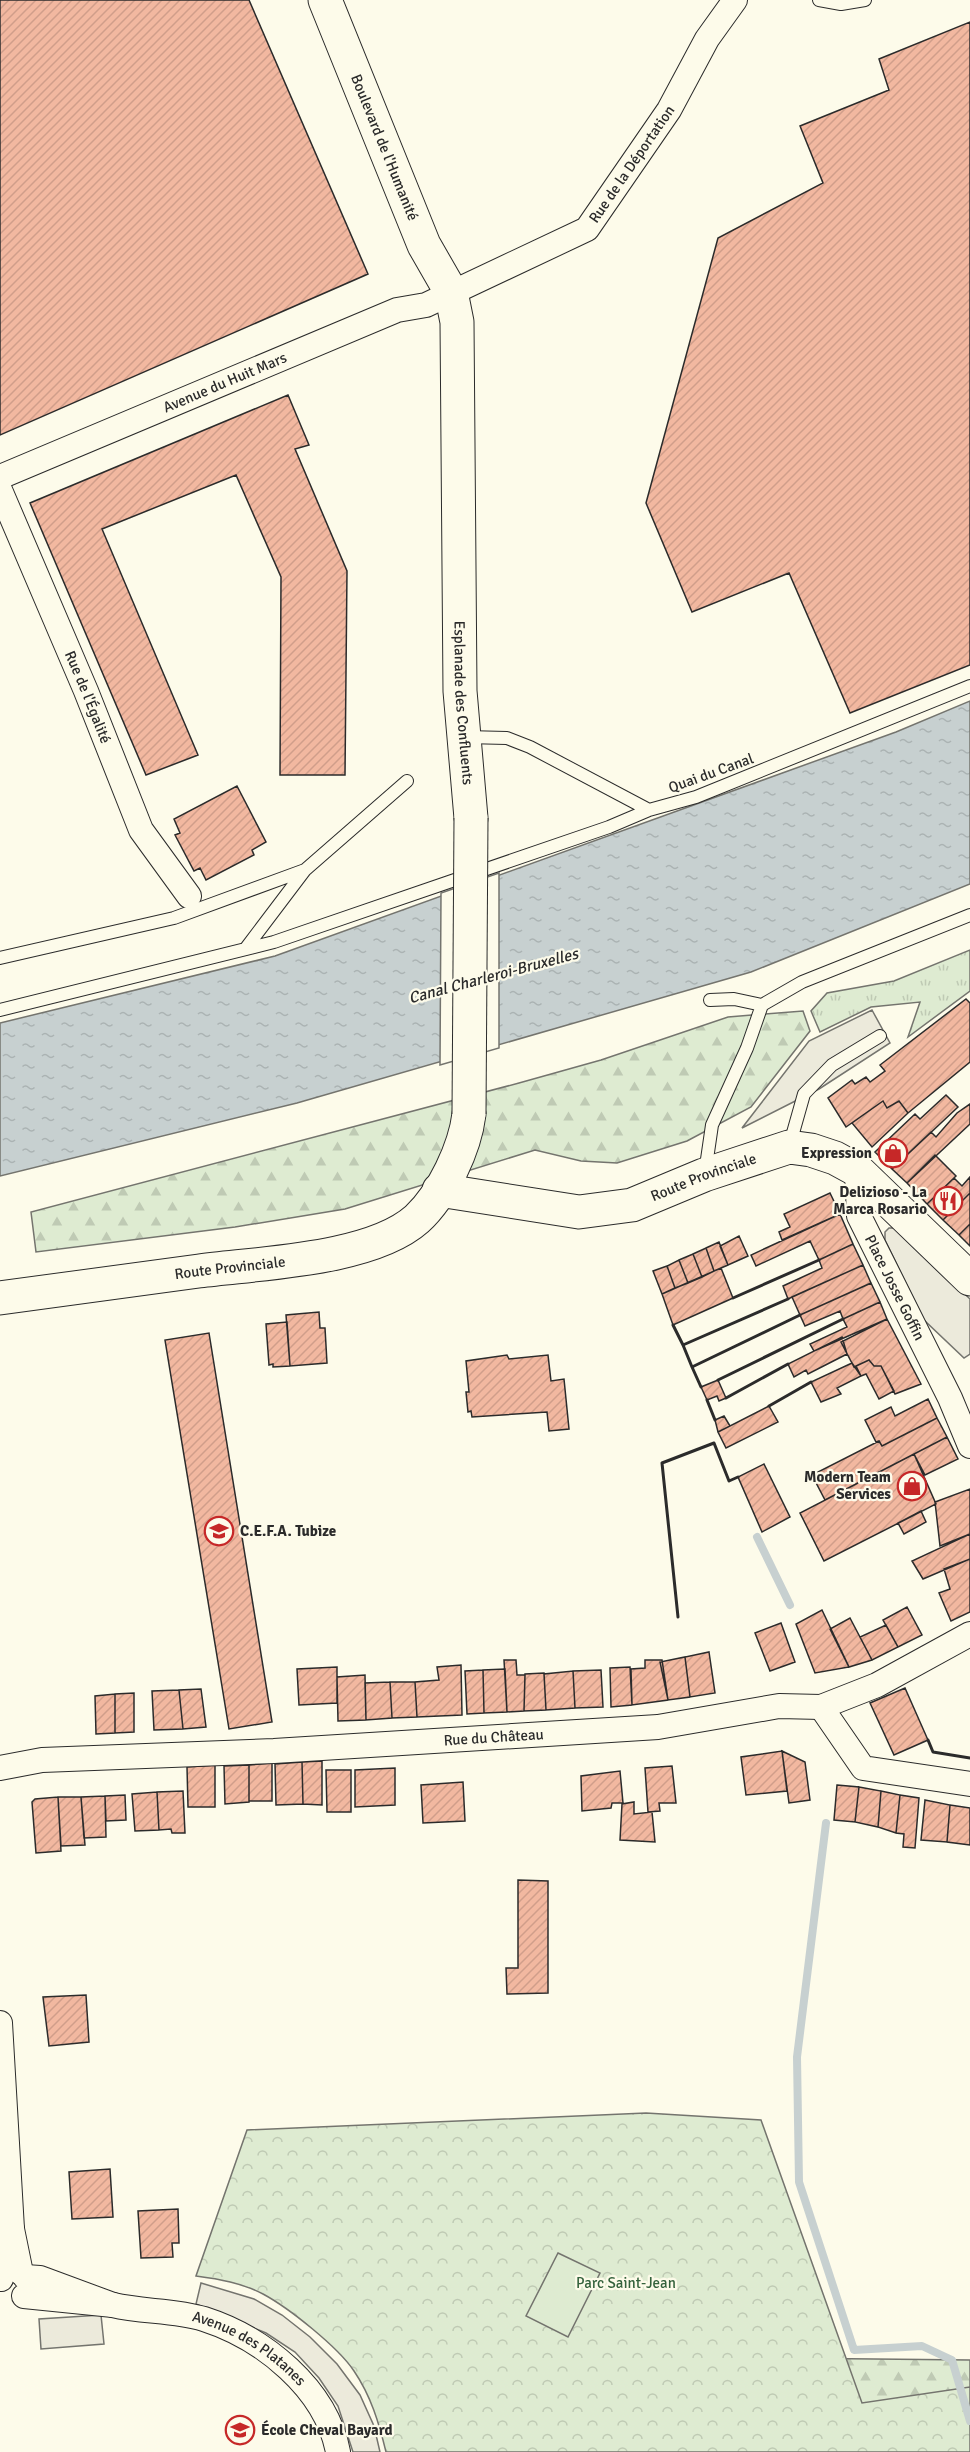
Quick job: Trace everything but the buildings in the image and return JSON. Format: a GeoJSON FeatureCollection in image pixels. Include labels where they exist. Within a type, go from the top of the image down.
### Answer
{"type":"FeatureCollection","features":[{"type":"Feature","properties":{"kind":"main road","name":"Boulevard de l'Humanité"},"geometry":{"type":"LineString","coordinates":[[325,0],[424,245],[451,292]]}},
{"type":"Feature","properties":{"kind":"main road","name":"Esplanade des Confluents"},"geometry":{"type":"LineString","coordinates":[[451,292],[457,322],[460,691],[471,818],[469,1114]]}},
{"type":"Feature","properties":{"kind":"main road","name":"Route Provinciale"},"geometry":{"type":"LineString","coordinates":[[0,1298],[324,1255],[380,1242],[417,1219],[439,1190],[454,1165],[465,1138],[469,1114]]}},
{"type":"Feature","properties":{"kind":"main road","name":"Route Provinciale"},"geometry":{"type":"LineString","coordinates":[[439,1190],[579,1212],[632,1205],[704,1175],[789,1147]]}},
{"type":"Feature","properties":{"kind":"main road"},"geometry":{"type":"LineString","coordinates":[[789,1147],[827,1155],[857,1170],[970,1278]]}},
{"type":"Feature","properties":{"kind":"street","name":"Rue de la Déportation"},"geometry":{"type":"LineString","coordinates":[[451,292],[587,229],[669,110],[707,39],[735,0]]}},
{"type":"Feature","properties":{"kind":"street","name":"Avenue du Huit Mars"},"geometry":{"type":"LineString","coordinates":[[0,477],[397,310],[426,305],[451,292]]}},
{"type":"Feature","properties":{"kind":"street","name":"Rue de l'Égalité"},"geometry":{"type":"LineString","coordinates":[[0,490],[86,691],[141,830],[189,896]]}},
{"type":"Feature","properties":{"kind":"street","name":"Place Josse Goffin"},"geometry":{"type":"LineString","coordinates":[[857,1170],[859,1216],[960,1396],[970,1446]]}},
{"type":"Feature","properties":{"kind":"street","name":"Rue du Château"},"geometry":{"type":"LineString","coordinates":[[0,1768],[42,1760],[274,1751],[658,1727],[779,1706],[821,1707],[877,1685],[970,1634]]}},
{"type":"Feature","properties":{"kind":"street"},"geometry":{"type":"LineString","coordinates":[[821,1707],[863,1768],[970,1784]]}},
{"type":"Feature","properties":{"kind":"street"},"geometry":{"type":"LineString","coordinates":[[0,2024],[12,2229],[9,2286]]}},
{"type":"Feature","properties":{"kind":"street","name":"Avenue des Platanes"},"geometry":{"type":"LineString","coordinates":[[9,2286],[203,2319],[270,2352],[300,2379],[320,2405],[339,2452]]}},
{"type":"Feature","properties":{"kind":"lane"},"geometry":{"type":"LineString","coordinates":[[819,0],[840,4],[865,0]]}},
{"type":"Feature","properties":{"kind":"lane","name":"Quai du Canal"},"geometry":{"type":"LineString","coordinates":[[0,1010],[274,942],[609,827],[649,810],[696,797],[970,686]]}},
{"type":"Feature","properties":{"kind":"lane"},"geometry":{"type":"LineString","coordinates":[[465,737],[507,738],[530,747],[649,810]]}},
{"type":"Feature","properties":{"kind":"lane"},"geometry":{"type":"LineString","coordinates":[[246,948],[305,870],[407,781]]}},
{"type":"Feature","properties":{"kind":"lane"},"geometry":{"type":"LineString","coordinates":[[0,958],[174,918],[305,870]]}},
{"type":"Feature","properties":{"kind":"lane"},"geometry":{"type":"LineString","coordinates":[[704,1175],[712,1125],[747,1047],[762,1005],[802,982],[970,915]]}},
{"type":"Feature","properties":{"kind":"lane"},"geometry":{"type":"LineString","coordinates":[[710,1000],[734,999],[762,1005]]}},
{"type":"Feature","properties":{"kind":"lane"},"geometry":{"type":"LineString","coordinates":[[789,1147],[804,1094],[832,1065],[880,1036]]}},
{"type":"Feature","properties":{"kind":"green space"},"geometry":{"type":"Polygon","coordinates":[[[970,950],[970,991],[908,1037],[920,1002],[871,1007],[820,1032],[811,1011],[827,993],[894,981],[970,950]]]}},
{"type":"Feature","properties":{"kind":"green space"},"geometry":{"type":"Polygon","coordinates":[[[803,1011],[810,1031],[751,1107],[687,1141],[617,1163],[581,1161],[535,1150],[345,1209],[235,1227],[36,1252],[31,1212],[519,1083],[601,1060],[728,1017],[803,1011]]]}},
{"type":"Feature","properties":{"kind":"green space","name":"Parc Saint-Jean"},"geometry":{"type":"Polygon","coordinates":[[[646,2113],[761,2120],[862,2403],[970,2387],[970,2452],[386,2452],[374,2410],[365,2390],[347,2361],[337,2351],[299,2318],[263,2294],[230,2282],[196,2276],[247,2130],[646,2113]]]}},
{"type":"Feature","properties":{"kind":"green space"},"geometry":{"type":"Polygon","coordinates":[[[558,2253],[600,2273],[568,2337],[526,2316],[558,2253]]]}},
{"type":"Feature","properties":{"kind":"green space"},"geometry":{"type":"Polygon","coordinates":[[[778,2358],[970,2360],[970,2452],[631,2452],[778,2358]]]}},
{"type":"Feature","properties":{"kind":"shaded area"},"geometry":{"type":"Polygon","coordinates":[[[872,1010],[890,1043],[819,1089],[742,1128],[809,1041],[872,1010]]]}},
{"type":"Feature","properties":{"kind":"shaded area"},"geometry":{"type":"Polygon","coordinates":[[[889,1228],[897,1228],[970,1299],[970,1354],[964,1358],[924,1320],[885,1240],[885,1232],[889,1228]]]}},
{"type":"Feature","properties":{"kind":"shaded area"},"geometry":{"type":"Polygon","coordinates":[[[201,2283],[254,2299],[282,2315],[310,2337],[337,2364],[360,2395],[374,2426],[380,2452],[353,2452],[338,2406],[319,2378],[295,2352],[266,2333],[196,2304],[201,2283]]]}},
{"type":"Feature","properties":{"kind":"shaded area"},"geometry":{"type":"Polygon","coordinates":[[[101,2315],[104,2344],[41,2349],[39,2319],[101,2315]]]}},
{"type":"Feature","properties":{"kind":"water","name":"Canal Charleroi-Bruxelles"},"geometry":{"type":"Polygon","coordinates":[[[970,701],[970,884],[751,972],[297,1103],[0,1176],[0,1023],[275,956],[896,732],[970,701]]]}},
{"type":"Feature","properties":{"kind":"pier"},"geometry":{"type":"Polygon","coordinates":[[[499,873],[499,1048],[440,1065],[441,893],[499,873]]]}},
{"type":"Feature","properties":{"kind":"waterway"},"geometry":{"type":"LineString","coordinates":[[757,1537],[790,1605]]}},
{"type":"Feature","properties":{"kind":"waterway"},"geometry":{"type":"LineString","coordinates":[[826,1823],[797,2057],[799,2182],[854,2350],[922,2346],[952,2360],[970,2421]]}},
{"type":"Feature","properties":{"kind":"wall"},"geometry":{"type":"LineString","coordinates":[[733,1298],[819,1260]]}},
{"type":"Feature","properties":{"kind":"wall"},"geometry":{"type":"LineString","coordinates":[[692,1367],[683,1345],[788,1299]]}},
{"type":"Feature","properties":{"kind":"wall"},"geometry":{"type":"LineString","coordinates":[[701,1387],[692,1367],[800,1315]]}},
{"type":"Feature","properties":{"kind":"wall"},"geometry":{"type":"LineString","coordinates":[[718,1380],[843,1319]]}},
{"type":"Feature","properties":{"kind":"wall"},"geometry":{"type":"LineString","coordinates":[[673,1325],[683,1345]]}},
{"type":"Feature","properties":{"kind":"wall"},"geometry":{"type":"LineString","coordinates":[[726,1398],[788,1364]]}},
{"type":"Feature","properties":{"kind":"wall"},"geometry":{"type":"LineString","coordinates":[[769,1406],[811,1382]]}},
{"type":"Feature","properties":{"kind":"wall"},"geometry":{"type":"LineString","coordinates":[[707,1400],[715,1420]]}},
{"type":"Feature","properties":{"kind":"wall"},"geometry":{"type":"LineString","coordinates":[[678,1617],[662,1463],[714,1443],[729,1481],[738,1477]]}},
{"type":"Feature","properties":{"kind":"wall"},"geometry":{"type":"LineString","coordinates":[[928,1740],[933,1752],[970,1758]]}},
{"type":"Feature","properties":{"kind":"place","name":"Expression"},"geometry":{"type":"Point","coordinates":[893,1153]}},
{"type":"Feature","properties":{"kind":"place","name":"Delizioso - La Marca Rosario"},"geometry":{"type":"Point","coordinates":[948,1201]}},
{"type":"Feature","properties":{"kind":"place","name":"Modern Team Services"},"geometry":{"type":"Point","coordinates":[912,1486]}},
{"type":"Feature","properties":{"kind":"place","name":"C.E.F.A. Tubize"},"geometry":{"type":"Point","coordinates":[219,1531]}},
{"type":"Feature","properties":{"kind":"place","name":"École Cheval Bayard"},"geometry":{"type":"Point","coordinates":[240,2430]}}]}
